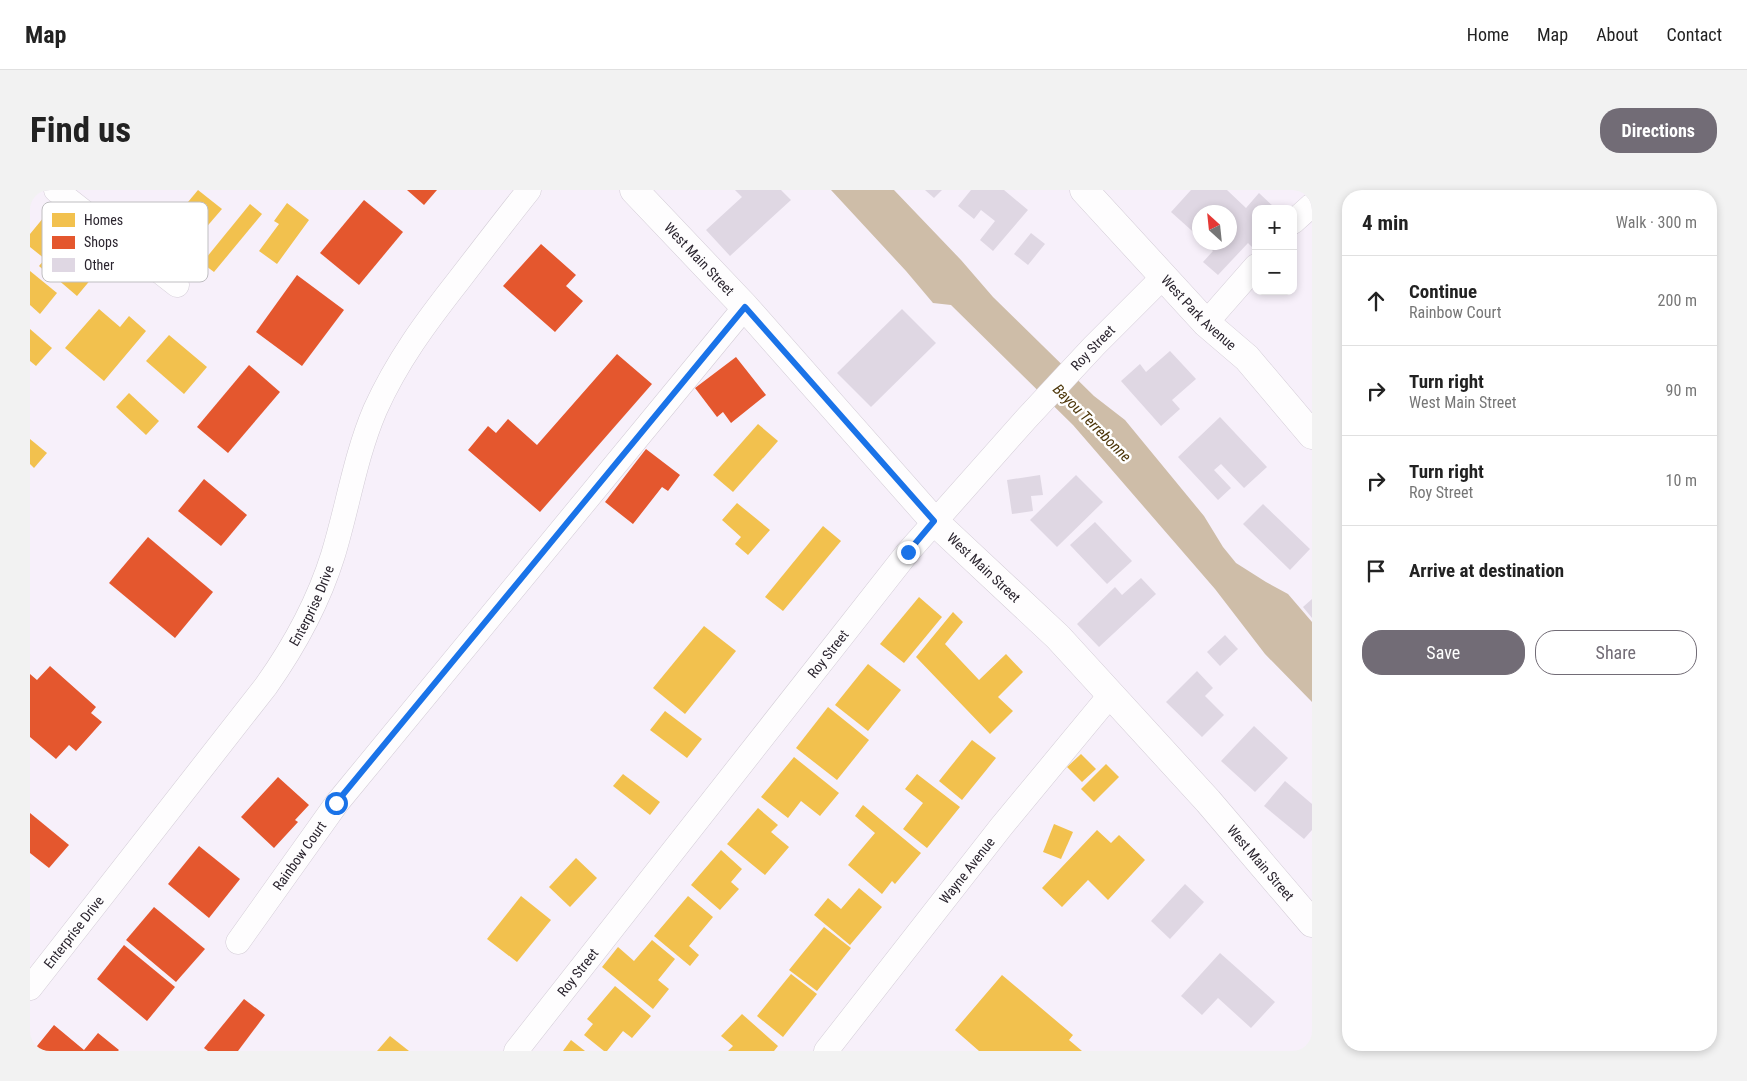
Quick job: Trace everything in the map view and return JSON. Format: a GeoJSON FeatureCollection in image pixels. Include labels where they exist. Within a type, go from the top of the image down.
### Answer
{"type":"FeatureCollection","features":[{"type":"Feature","properties":{"kind":"main road","name":"West Main Street"},"geometry":{"type":"LineString","coordinates":[[634,190],[745,307],[934,521],[1058,637],[1208,801],[1312,923]]}},
{"type":"Feature","properties":{"kind":"main road","name":"West Park Avenue"},"geometry":{"type":"LineString","coordinates":[[1084,190],[1206,324],[1247,358],[1312,435]]}},
{"type":"Feature","properties":{"kind":"street"},"geometry":{"type":"LineString","coordinates":[[56,190],[71,202]]}},
{"type":"Feature","properties":{"kind":"street","name":"Enterprise Drive"},"geometry":{"type":"LineString","coordinates":[[30,988],[266,686],[299,637],[324,582],[364,439],[389,380],[418,333],[529,190]]}},
{"type":"Feature","properties":{"kind":"street"},"geometry":{"type":"LineString","coordinates":[[1297,218],[1312,205]]}},
{"type":"Feature","properties":{"kind":"street"},"geometry":{"type":"LineString","coordinates":[[1206,324],[1252,271]]}},
{"type":"Feature","properties":{"kind":"street","name":"Roy Street"},"geometry":{"type":"LineString","coordinates":[[516,1051],[934,521],[1094,346],[1164,276]]}},
{"type":"Feature","properties":{"kind":"street"},"geometry":{"type":"LineString","coordinates":[[173,282],[177,285]]}},
{"type":"Feature","properties":{"kind":"street","name":"Rainbow Court"},"geometry":{"type":"LineString","coordinates":[[238,942],[336,803],[745,307]]}},
{"type":"Feature","properties":{"kind":"street","name":"Wayne Avenue"},"geometry":{"type":"LineString","coordinates":[[826,1051],[1001,827],[1110,694]]}},
{"type":"Feature","properties":{"kind":"water","name":"Bayou Terrebonne"},"geometry":{"type":"Polygon","coordinates":[[[831,190],[894,190],[961,260],[993,297],[1094,396],[1125,420],[1204,516],[1223,547],[1236,563],[1288,594],[1312,622],[1312,702],[1265,654],[1215,589],[1073,425],[951,305],[933,303],[831,190]]]}},
{"type":"Feature","properties":{"kind":"building: Homes"},"geometry":{"type":"Polygon","coordinates":[[[198,190],[222,209],[208,225],[208,202],[188,202],[198,190]]]}},
{"type":"Feature","properties":{"kind":"building: Homes"},"geometry":{"type":"Polygon","coordinates":[[[287,203],[309,220],[277,264],[259,251],[279,224],[274,221],[287,203]]]}},
{"type":"Feature","properties":{"kind":"building: Homes"},"geometry":{"type":"Polygon","coordinates":[[[250,204],[262,214],[214,272],[208,268],[208,256],[250,204]]]}},
{"type":"Feature","properties":{"kind":"building: Homes"},"geometry":{"type":"Polygon","coordinates":[[[42,219],[42,257],[30,247],[30,234],[42,219]]]}},
{"type":"Feature","properties":{"kind":"building: Homes"},"geometry":{"type":"Polygon","coordinates":[[[30,271],[57,293],[40,314],[30,305],[30,271]]]}},
{"type":"Feature","properties":{"kind":"building: Homes"},"geometry":{"type":"Polygon","coordinates":[[[61,282],[89,282],[77,296],[61,282]]]}},
{"type":"Feature","properties":{"kind":"building: Homes"},"geometry":{"type":"Polygon","coordinates":[[[99,309],[120,327],[129,316],[146,331],[104,381],[65,348],[99,309]]]}},
{"type":"Feature","properties":{"kind":"building: Homes"},"geometry":{"type":"Polygon","coordinates":[[[30,329],[52,348],[36,366],[30,361],[30,329]]]}},
{"type":"Feature","properties":{"kind":"building: Homes"},"geometry":{"type":"Polygon","coordinates":[[[169,335],[207,367],[184,394],[146,361],[169,335]]]}},
{"type":"Feature","properties":{"kind":"building: Homes"},"geometry":{"type":"Polygon","coordinates":[[[129,393],[159,421],[146,435],[116,407],[129,393]]]}},
{"type":"Feature","properties":{"kind":"building: Homes"},"geometry":{"type":"Polygon","coordinates":[[[758,424],[778,441],[733,492],[713,475],[758,424]]]}},
{"type":"Feature","properties":{"kind":"building: Homes"},"geometry":{"type":"Polygon","coordinates":[[[30,439],[47,453],[34,468],[30,464],[30,439]]]}},
{"type":"Feature","properties":{"kind":"building: Homes"},"geometry":{"type":"Polygon","coordinates":[[[737,503],[770,530],[748,555],[735,544],[741,537],[722,520],[737,503]]]}},
{"type":"Feature","properties":{"kind":"building: Homes"},"geometry":{"type":"Polygon","coordinates":[[[823,526],[841,541],[783,611],[765,597],[823,526]]]}},
{"type":"Feature","properties":{"kind":"building: Homes"},"geometry":{"type":"Polygon","coordinates":[[[919,597],[942,617],[904,663],[880,644],[919,597]]]}},
{"type":"Feature","properties":{"kind":"building: Homes"},"geometry":{"type":"Polygon","coordinates":[[[953,612],[963,622],[945,644],[979,680],[1006,654],[1023,672],[998,697],[1013,711],[990,734],[916,657],[953,612]]]}},
{"type":"Feature","properties":{"kind":"building: Homes"},"geometry":{"type":"Polygon","coordinates":[[[704,626],[736,651],[685,714],[653,688],[704,626]]]}},
{"type":"Feature","properties":{"kind":"building: Homes"},"geometry":{"type":"Polygon","coordinates":[[[868,664],[901,690],[868,731],[835,705],[868,664]]]}},
{"type":"Feature","properties":{"kind":"building: Homes"},"geometry":{"type":"Polygon","coordinates":[[[828,707],[869,740],[837,780],[796,748],[828,707]]]}},
{"type":"Feature","properties":{"kind":"building: Homes"},"geometry":{"type":"Polygon","coordinates":[[[665,711],[702,739],[687,758],[650,730],[665,711]]]}},
{"type":"Feature","properties":{"kind":"building: Homes"},"geometry":{"type":"Polygon","coordinates":[[[972,740],[996,758],[962,800],[939,781],[972,740]]]}},
{"type":"Feature","properties":{"kind":"building: Homes"},"geometry":{"type":"Polygon","coordinates":[[[1081,754],[1096,769],[1082,782],[1067,767],[1081,754]]]}},
{"type":"Feature","properties":{"kind":"building: Homes"},"geometry":{"type":"Polygon","coordinates":[[[794,757],[839,793],[820,816],[801,801],[788,818],[761,797],[794,757]]]}},
{"type":"Feature","properties":{"kind":"building: Homes"},"geometry":{"type":"Polygon","coordinates":[[[1106,764],[1119,777],[1094,802],[1081,789],[1106,764]]]}},
{"type":"Feature","properties":{"kind":"building: Homes"},"geometry":{"type":"Polygon","coordinates":[[[623,774],[660,802],[650,815],[613,786],[623,774]]]}},
{"type":"Feature","properties":{"kind":"building: Homes"},"geometry":{"type":"Polygon","coordinates":[[[917,774],[960,807],[927,848],[903,829],[923,803],[905,789],[917,774]]]}},
{"type":"Feature","properties":{"kind":"building: Homes"},"geometry":{"type":"Polygon","coordinates":[[[863,805],[921,853],[895,884],[892,881],[882,894],[848,865],[875,833],[855,816],[863,805]]]}},
{"type":"Feature","properties":{"kind":"building: Homes"},"geometry":{"type":"Polygon","coordinates":[[[758,808],[778,825],[771,832],[789,847],[765,875],[727,844],[758,808]]]}},
{"type":"Feature","properties":{"kind":"building: Homes"},"geometry":{"type":"Polygon","coordinates":[[[1054,824],[1073,832],[1061,859],[1043,852],[1054,824]]]}},
{"type":"Feature","properties":{"kind":"building: Homes"},"geometry":{"type":"Polygon","coordinates":[[[1097,830],[1111,843],[1119,835],[1145,860],[1108,900],[1088,880],[1062,907],[1042,888],[1097,830]]]}},
{"type":"Feature","properties":{"kind":"building: Homes"},"geometry":{"type":"Polygon","coordinates":[[[721,850],[742,869],[731,882],[739,889],[720,910],[691,885],[721,850]]]}},
{"type":"Feature","properties":{"kind":"building: Homes"},"geometry":{"type":"Polygon","coordinates":[[[576,858],[597,878],[570,907],[549,887],[576,858]]]}},
{"type":"Feature","properties":{"kind":"building: Homes"},"geometry":{"type":"Polygon","coordinates":[[[859,888],[882,907],[850,945],[814,915],[828,898],[841,909],[859,888]]]}},
{"type":"Feature","properties":{"kind":"building: Homes"},"geometry":{"type":"Polygon","coordinates":[[[521,896],[551,920],[517,962],[487,939],[521,896]]]}},
{"type":"Feature","properties":{"kind":"building: Homes"},"geometry":{"type":"Polygon","coordinates":[[[688,896],[713,917],[689,946],[699,955],[690,966],[654,936],[688,896]]]}},
{"type":"Feature","properties":{"kind":"building: Homes"},"geometry":{"type":"Polygon","coordinates":[[[824,927],[851,948],[817,991],[789,970],[824,927]]]}},
{"type":"Feature","properties":{"kind":"building: Homes"},"geometry":{"type":"Polygon","coordinates":[[[652,940],[675,959],[658,980],[669,989],[653,1009],[602,967],[618,947],[634,961],[652,940]]]}},
{"type":"Feature","properties":{"kind":"building: Homes"},"geometry":{"type":"Polygon","coordinates":[[[791,974],[817,994],[783,1037],[757,1016],[791,974]]]}},
{"type":"Feature","properties":{"kind":"building: Homes"},"geometry":{"type":"Polygon","coordinates":[[[1002,975],[1073,1035],[1069,1040],[1082,1051],[979,1051],[955,1030],[1002,975]]]}},
{"type":"Feature","properties":{"kind":"building: Homes"},"geometry":{"type":"Polygon","coordinates":[[[615,986],[651,1016],[632,1038],[623,1031],[607,1051],[604,1051],[584,1035],[593,1024],[587,1019],[615,986]]]}},
{"type":"Feature","properties":{"kind":"building: Homes"},"geometry":{"type":"Polygon","coordinates":[[[742,1014],[778,1046],[774,1051],[728,1051],[733,1046],[721,1036],[742,1014]]]}},
{"type":"Feature","properties":{"kind":"building: Homes"},"geometry":{"type":"Polygon","coordinates":[[[390,1036],[409,1051],[377,1051],[390,1036]]]}},
{"type":"Feature","properties":{"kind":"building: Homes"},"geometry":{"type":"Polygon","coordinates":[[[571,1040],[585,1051],[563,1051],[571,1040]]]}},
{"type":"Feature","properties":{"kind":"building: Shops"},"geometry":{"type":"Polygon","coordinates":[[[407,190],[437,190],[424,205],[407,190]]]}},
{"type":"Feature","properties":{"kind":"building: Shops"},"geometry":{"type":"Polygon","coordinates":[[[364,200],[403,232],[359,285],[320,253],[364,200]]]}},
{"type":"Feature","properties":{"kind":"building: Shops"},"geometry":{"type":"Polygon","coordinates":[[[541,244],[576,275],[566,286],[583,301],[555,332],[503,286],[541,244]]]}},
{"type":"Feature","properties":{"kind":"building: Shops"},"geometry":{"type":"Polygon","coordinates":[[[297,275],[344,310],[302,366],[256,332],[297,275]]]}},
{"type":"Feature","properties":{"kind":"building: Shops"},"geometry":{"type":"Polygon","coordinates":[[[617,354],[652,384],[540,512],[468,450],[488,426],[496,433],[508,419],[537,445],[617,354]]]}},
{"type":"Feature","properties":{"kind":"building: Shops"},"geometry":{"type":"Polygon","coordinates":[[[736,357],[766,395],[731,423],[723,412],[717,417],[695,388],[736,357]]]}},
{"type":"Feature","properties":{"kind":"building: Shops"},"geometry":{"type":"Polygon","coordinates":[[[249,365],[280,392],[228,453],[197,427],[249,365]]]}},
{"type":"Feature","properties":{"kind":"building: Shops"},"geometry":{"type":"Polygon","coordinates":[[[646,449],[680,475],[668,491],[662,487],[633,524],[605,502],[646,449]]]}},
{"type":"Feature","properties":{"kind":"building: Shops"},"geometry":{"type":"Polygon","coordinates":[[[204,479],[247,515],[221,546],[178,511],[204,479]]]}},
{"type":"Feature","properties":{"kind":"building: Shops"},"geometry":{"type":"Polygon","coordinates":[[[148,537],[213,592],[175,638],[109,583],[148,537]]]}},
{"type":"Feature","properties":{"kind":"building: Shops"},"geometry":{"type":"Polygon","coordinates":[[[50,666],[96,707],[91,713],[102,722],[76,751],[69,745],[56,759],[30,737],[30,674],[37,680],[50,666]]]}},
{"type":"Feature","properties":{"kind":"building: Shops"},"geometry":{"type":"Polygon","coordinates":[[[278,777],[309,805],[295,820],[298,822],[274,848],[241,817],[278,777]]]}},
{"type":"Feature","properties":{"kind":"building: Shops"},"geometry":{"type":"Polygon","coordinates":[[[30,813],[69,845],[49,868],[30,853],[30,813]]]}},
{"type":"Feature","properties":{"kind":"building: Shops"},"geometry":{"type":"Polygon","coordinates":[[[199,846],[240,879],[209,918],[168,884],[199,846]]]}},
{"type":"Feature","properties":{"kind":"building: Shops"},"geometry":{"type":"Polygon","coordinates":[[[154,907],[205,949],[176,982],[126,940],[154,907]]]}},
{"type":"Feature","properties":{"kind":"building: Shops"},"geometry":{"type":"Polygon","coordinates":[[[124,945],[175,987],[147,1021],[97,979],[124,945]]]}},
{"type":"Feature","properties":{"kind":"building: Shops"},"geometry":{"type":"Polygon","coordinates":[[[244,999],[265,1015],[238,1051],[208,1051],[204,1048],[244,999]]]}},
{"type":"Feature","properties":{"kind":"building: Shops"},"geometry":{"type":"Polygon","coordinates":[[[54,1025],[84,1050],[98,1033],[119,1050],[33,1051],[54,1025]]]}},
{"type":"Feature","properties":{"kind":"building: Other"},"geometry":{"type":"Polygon","coordinates":[[[735,190],[781,190],[791,200],[730,256],[706,230],[742,197],[735,190]]]}},
{"type":"Feature","properties":{"kind":"building: Other"},"geometry":{"type":"Polygon","coordinates":[[[925,190],[942,190],[934,198],[925,190]]]}},
{"type":"Feature","properties":{"kind":"building: Other"},"geometry":{"type":"Polygon","coordinates":[[[971,190],[1004,190],[1028,210],[993,251],[980,240],[995,221],[981,210],[974,219],[958,206],[971,190]]]}},
{"type":"Feature","properties":{"kind":"building: Other"},"geometry":{"type":"Polygon","coordinates":[[[1191,190],[1227,190],[1246,208],[1259,193],[1272,205],[1252,205],[1252,247],[1248,243],[1218,275],[1203,262],[1212,250],[1237,250],[1237,205],[1192,205],[1192,231],[1171,212],[1191,190]]]}},
{"type":"Feature","properties":{"kind":"building: Other"},"geometry":{"type":"Polygon","coordinates":[[[1031,233],[1045,244],[1028,265],[1014,254],[1031,233]]]}},
{"type":"Feature","properties":{"kind":"building: Other"},"geometry":{"type":"Polygon","coordinates":[[[902,309],[936,343],[871,407],[837,373],[902,309]]]}},
{"type":"Feature","properties":{"kind":"building: Other"},"geometry":{"type":"Polygon","coordinates":[[[1170,351],[1196,379],[1172,400],[1180,409],[1161,426],[1121,381],[1140,364],[1146,372],[1170,351]]]}},
{"type":"Feature","properties":{"kind":"building: Other"},"geometry":{"type":"Polygon","coordinates":[[[1220,417],[1267,467],[1244,488],[1221,464],[1214,470],[1231,488],[1218,500],[1178,457],[1220,417]]]}},
{"type":"Feature","properties":{"kind":"building: Other"},"geometry":{"type":"Polygon","coordinates":[[[1040,475],[1043,495],[1031,496],[1033,511],[1012,514],[1007,480],[1040,475]]]}},
{"type":"Feature","properties":{"kind":"building: Other"},"geometry":{"type":"Polygon","coordinates":[[[1076,475],[1103,502],[1057,547],[1030,520],[1076,475]]]}},
{"type":"Feature","properties":{"kind":"building: Other"},"geometry":{"type":"Polygon","coordinates":[[[1263,504],[1310,549],[1290,570],[1243,524],[1263,504]]]}},
{"type":"Feature","properties":{"kind":"building: Other"},"geometry":{"type":"Polygon","coordinates":[[[1095,522],[1132,561],[1107,584],[1070,545],[1095,522]]]}},
{"type":"Feature","properties":{"kind":"building: Other"},"geometry":{"type":"Polygon","coordinates":[[[1141,578],[1156,594],[1099,647],[1077,624],[1115,587],[1122,595],[1141,578]]]}},
{"type":"Feature","properties":{"kind":"building: Other"},"geometry":{"type":"Polygon","coordinates":[[[1312,599],[1312,618],[1303,607],[1312,599]]]}},
{"type":"Feature","properties":{"kind":"building: Other"},"geometry":{"type":"Polygon","coordinates":[[[1225,635],[1238,649],[1220,666],[1207,652],[1225,635]]]}},
{"type":"Feature","properties":{"kind":"building: Other"},"geometry":{"type":"Polygon","coordinates":[[[1197,671],[1213,688],[1205,696],[1224,715],[1202,737],[1166,702],[1197,671]]]}},
{"type":"Feature","properties":{"kind":"building: Other"},"geometry":{"type":"Polygon","coordinates":[[[1254,726],[1288,758],[1255,792],[1221,761],[1254,726]]]}},
{"type":"Feature","properties":{"kind":"building: Other"},"geometry":{"type":"Polygon","coordinates":[[[1285,781],[1312,804],[1312,830],[1304,839],[1264,806],[1285,781]]]}},
{"type":"Feature","properties":{"kind":"building: Other"},"geometry":{"type":"Polygon","coordinates":[[[1185,884],[1204,902],[1170,939],[1151,921],[1185,884]]]}},
{"type":"Feature","properties":{"kind":"building: Other"},"geometry":{"type":"Polygon","coordinates":[[[1220,953],[1275,1002],[1251,1028],[1218,998],[1202,1015],[1181,996],[1220,953]]]}},
{"type":"Feature","properties":{"kind":"route"},"geometry":{"type":"LineString","coordinates":[[336,803],[745,307],[934,521],[908,552]]}}]}
